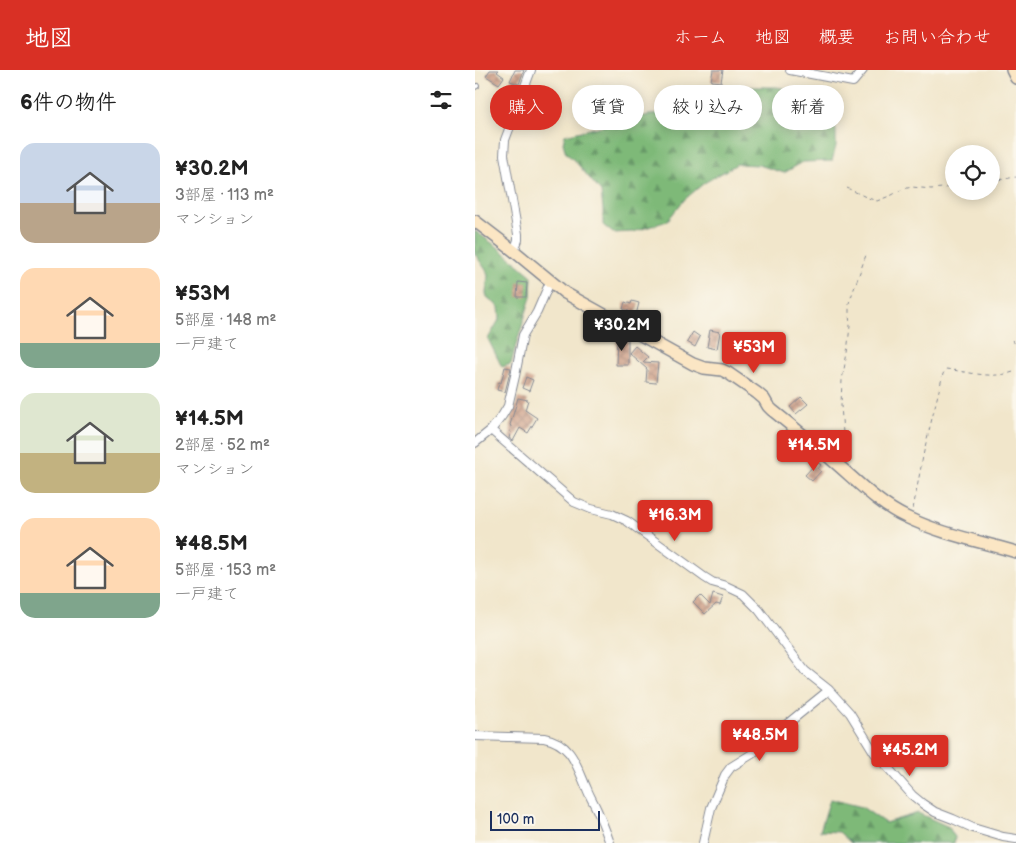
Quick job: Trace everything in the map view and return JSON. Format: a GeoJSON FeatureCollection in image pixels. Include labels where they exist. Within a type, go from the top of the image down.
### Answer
{"type":"FeatureCollection","features":[{"type":"Feature","properties":{"kind":"street"},"geometry":{"type":"LineString","coordinates":[[515,251],[518,240],[503,154],[505,140],[531,70]]}},
{"type":"Feature","properties":{"kind":"street"},"geometry":{"type":"LineString","coordinates":[[790,70],[853,82],[863,70]]}},
{"type":"Feature","properties":{"kind":"street"},"geometry":{"type":"LineString","coordinates":[[1012,70],[1016,78]]}},
{"type":"Feature","properties":{"kind":"street"},"geometry":{"type":"LineString","coordinates":[[475,221],[515,251],[550,282],[572,297],[693,364],[722,370],[741,381],[764,399],[772,410],[840,466],[867,491],[893,510],[929,527],[1016,552]]}},
{"type":"Feature","properties":{"kind":"street"},"geometry":{"type":"LineString","coordinates":[[475,443],[491,430],[508,406],[523,335],[537,312],[550,282]]}},
{"type":"Feature","properties":{"kind":"street"},"geometry":{"type":"LineString","coordinates":[[491,430],[574,502],[612,514],[627,521],[704,577],[743,594],[759,610],[805,671],[829,690],[850,713],[881,762],[923,804],[935,812],[973,828],[1016,839]]}},
{"type":"Feature","properties":{"kind":"street"},"geometry":{"type":"LineString","coordinates":[[703,843],[711,808],[725,775],[731,767],[752,754],[829,690]]}},
{"type":"Feature","properties":{"kind":"street"},"geometry":{"type":"LineString","coordinates":[[475,736],[545,738],[565,748],[578,768],[610,843]]}},
{"type":"Feature","properties":{"kind":"path"},"geometry":{"type":"LineString","coordinates":[[1000,180],[1016,177]]}},
{"type":"Feature","properties":{"kind":"path"},"geometry":{"type":"LineString","coordinates":[[847,188],[877,201],[912,187],[931,189],[945,188]]}},
{"type":"Feature","properties":{"kind":"path"},"geometry":{"type":"LineString","coordinates":[[840,466],[844,454],[841,405],[842,380],[850,326],[849,303],[865,255]]}},
{"type":"Feature","properties":{"kind":"path"},"geometry":{"type":"LineString","coordinates":[[1012,340],[1016,345]]}},
{"type":"Feature","properties":{"kind":"path"},"geometry":{"type":"LineString","coordinates":[[911,519],[924,451],[943,374],[946,369],[980,375],[1010,374],[1016,371]]}},
{"type":"Feature","properties":{"kind":"green space"},"geometry":{"type":"Polygon","coordinates":[[[762,87],[772,87],[772,130],[836,130],[836,146],[832,161],[803,162],[784,173],[759,165],[737,164],[704,183],[684,200],[667,221],[633,232],[613,233],[603,225],[601,192],[566,153],[563,143],[565,135],[586,130],[644,130],[644,116],[654,114],[654,130],[762,130],[762,87]]]}},
{"type":"Feature","properties":{"kind":"green space"},"geometry":{"type":"Polygon","coordinates":[[[475,231],[499,248],[532,276],[531,297],[511,364],[502,367],[488,339],[500,318],[499,307],[487,297],[488,276],[475,254],[475,231]]]}},
{"type":"Feature","properties":{"kind":"green space"},"geometry":{"type":"Polygon","coordinates":[[[830,799],[862,807],[885,823],[918,813],[949,827],[955,837],[954,843],[851,843],[839,832],[820,831],[830,799]]]}},
{"type":"Feature","properties":{"kind":"building"},"geometry":{"type":"Polygon","coordinates":[[[490,70],[499,70],[497,72],[504,77],[499,84],[486,76],[490,70]]]}},
{"type":"Feature","properties":{"kind":"building"},"geometry":{"type":"Polygon","coordinates":[[[515,70],[524,70],[519,84],[510,81],[515,70]]]}},
{"type":"Feature","properties":{"kind":"building"},"geometry":{"type":"Polygon","coordinates":[[[713,70],[723,70],[721,82],[711,81],[713,70]]]}},
{"type":"Feature","properties":{"kind":"building"},"geometry":{"type":"Polygon","coordinates":[[[518,282],[527,283],[526,297],[517,297],[518,282]]]}},
{"type":"Feature","properties":{"kind":"building"},"geometry":{"type":"Polygon","coordinates":[[[632,301],[639,303],[636,315],[623,309],[625,302],[631,304],[632,301]]]}},
{"type":"Feature","properties":{"kind":"building"},"geometry":{"type":"Polygon","coordinates":[[[710,330],[720,332],[717,349],[707,347],[710,330]]]}},
{"type":"Feature","properties":{"kind":"building"},"geometry":{"type":"Polygon","coordinates":[[[693,332],[700,337],[695,347],[687,342],[693,332]]]}},
{"type":"Feature","properties":{"kind":"building"},"geometry":{"type":"Polygon","coordinates":[[[617,338],[628,339],[628,365],[616,365],[617,338]]]}},
{"type":"Feature","properties":{"kind":"building"},"geometry":{"type":"Polygon","coordinates":[[[635,346],[648,357],[643,362],[658,363],[656,383],[646,382],[647,369],[629,353],[635,346]]]}},
{"type":"Feature","properties":{"kind":"building"},"geometry":{"type":"Polygon","coordinates":[[[505,367],[511,368],[505,392],[497,390],[505,367]]]}},
{"type":"Feature","properties":{"kind":"building"},"geometry":{"type":"Polygon","coordinates":[[[526,377],[533,380],[529,391],[522,388],[526,377]]]}},
{"type":"Feature","properties":{"kind":"building"},"geometry":{"type":"Polygon","coordinates":[[[801,397],[808,404],[796,414],[790,407],[801,397]]]}},
{"type":"Feature","properties":{"kind":"building"},"geometry":{"type":"Polygon","coordinates":[[[518,398],[528,400],[525,410],[537,418],[528,433],[520,428],[513,441],[509,438],[511,432],[510,425],[518,398]]]}},
{"type":"Feature","properties":{"kind":"building"},"geometry":{"type":"Polygon","coordinates":[[[817,462],[821,465],[818,469],[821,471],[812,481],[805,475],[817,462]]]}},
{"type":"Feature","properties":{"kind":"building"},"geometry":{"type":"Polygon","coordinates":[[[713,594],[723,597],[720,605],[716,604],[705,614],[693,602],[700,595],[710,605],[713,594]]]}}]}
